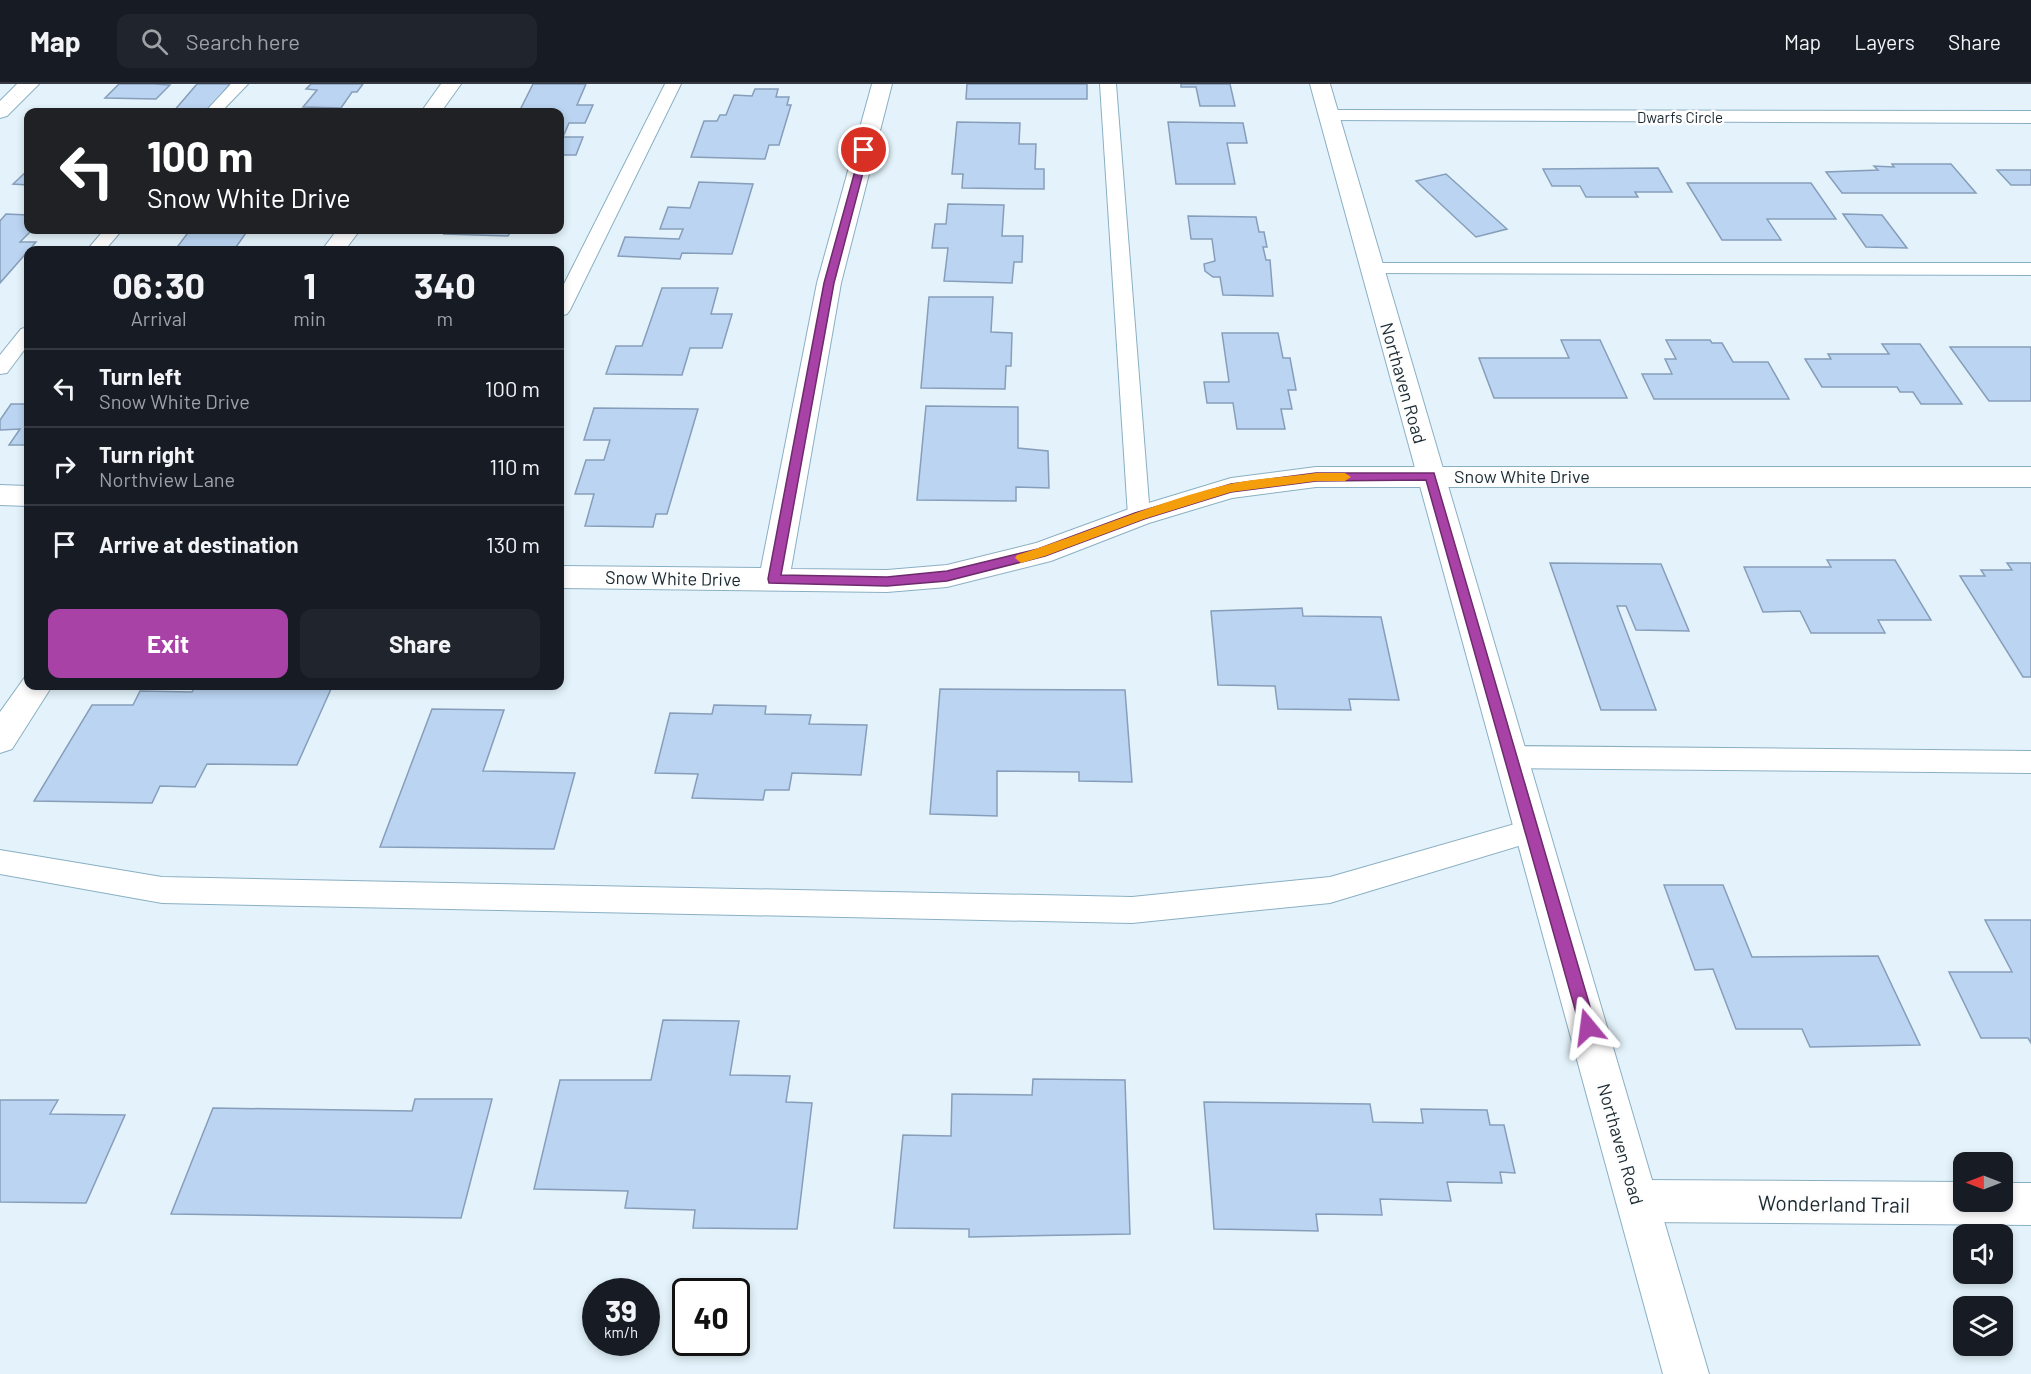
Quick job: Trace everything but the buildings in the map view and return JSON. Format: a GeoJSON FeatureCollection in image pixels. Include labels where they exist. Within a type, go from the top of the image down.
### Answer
{"type":"FeatureCollection","features":[{"type":"Feature","properties":{"kind":"street"},"geometry":{"type":"LineString","coordinates":[[0,112],[29,84]]}},
{"type":"Feature","properties":{"kind":"street"},"geometry":{"type":"LineString","coordinates":[[434,108],[451,84]]}},
{"type":"Feature","properties":{"kind":"street"},"geometry":{"type":"LineString","coordinates":[[774,579],[829,283],[882,84]]}},
{"type":"Feature","properties":{"kind":"street","name":"Northaven Road"},"geometry":{"type":"LineString","coordinates":[[1320,84],[1686,1374]]}},
{"type":"Feature","properties":{"kind":"street","name":"Dwarfs Circle"},"geometry":{"type":"LineString","coordinates":[[1329,116],[2031,117]]}},
{"type":"Feature","properties":{"kind":"street","name":"Snow White Drive"},"geometry":{"type":"LineString","coordinates":[[564,577],[887,582],[947,576],[1041,553],[1140,516],[1231,488],[1316,477],[2031,477]]}},
{"type":"Feature","properties":{"kind":"street"},"geometry":{"type":"LineString","coordinates":[[0,495],[24,495]]}},
{"type":"Feature","properties":{"kind":"street"},"geometry":{"type":"LineString","coordinates":[[0,739],[33,690]]}},
{"type":"Feature","properties":{"kind":"street","name":"Wonderland Trail"},"geometry":{"type":"LineString","coordinates":[[1637,1201],[2031,1204]]}},
{"type":"Feature","properties":{"kind":"lane"},"geometry":{"type":"LineString","coordinates":[[217,108],[240,84]]}},
{"type":"Feature","properties":{"kind":"lane"},"geometry":{"type":"LineString","coordinates":[[564,302],[673,84]]}},
{"type":"Feature","properties":{"kind":"lane"},"geometry":{"type":"LineString","coordinates":[[1108,84],[1140,516]]}},
{"type":"Feature","properties":{"kind":"lane"},"geometry":{"type":"LineString","coordinates":[[99,246],[110,234]]}},
{"type":"Feature","properties":{"kind":"lane"},"geometry":{"type":"LineString","coordinates":[[1372,269],[2031,269]]}},
{"type":"Feature","properties":{"kind":"lane"},"geometry":{"type":"LineString","coordinates":[[0,368],[24,338]]}},
{"type":"Feature","properties":{"kind":"lane"},"geometry":{"type":"LineString","coordinates":[[1511,757],[2031,762]]}},
{"type":"Feature","properties":{"kind":"lane"},"geometry":{"type":"LineString","coordinates":[[0,862],[162,890],[1132,910],[1330,890],[1532,831]]}},
{"type":"Feature","properties":{"kind":"slow traffic"},"geometry":{"type":"LineString","coordinates":[[1021,558],[1041,553],[1140,516],[1231,488],[1316,477],[1345,477]]}},
{"type":"Feature","properties":{"kind":"route"},"geometry":{"type":"LineString","coordinates":[[864,150],[829,283],[774,579],[887,582],[947,576],[1041,553],[1140,516],[1231,488],[1316,477],[1430,476],[1588,1027]]}}]}
